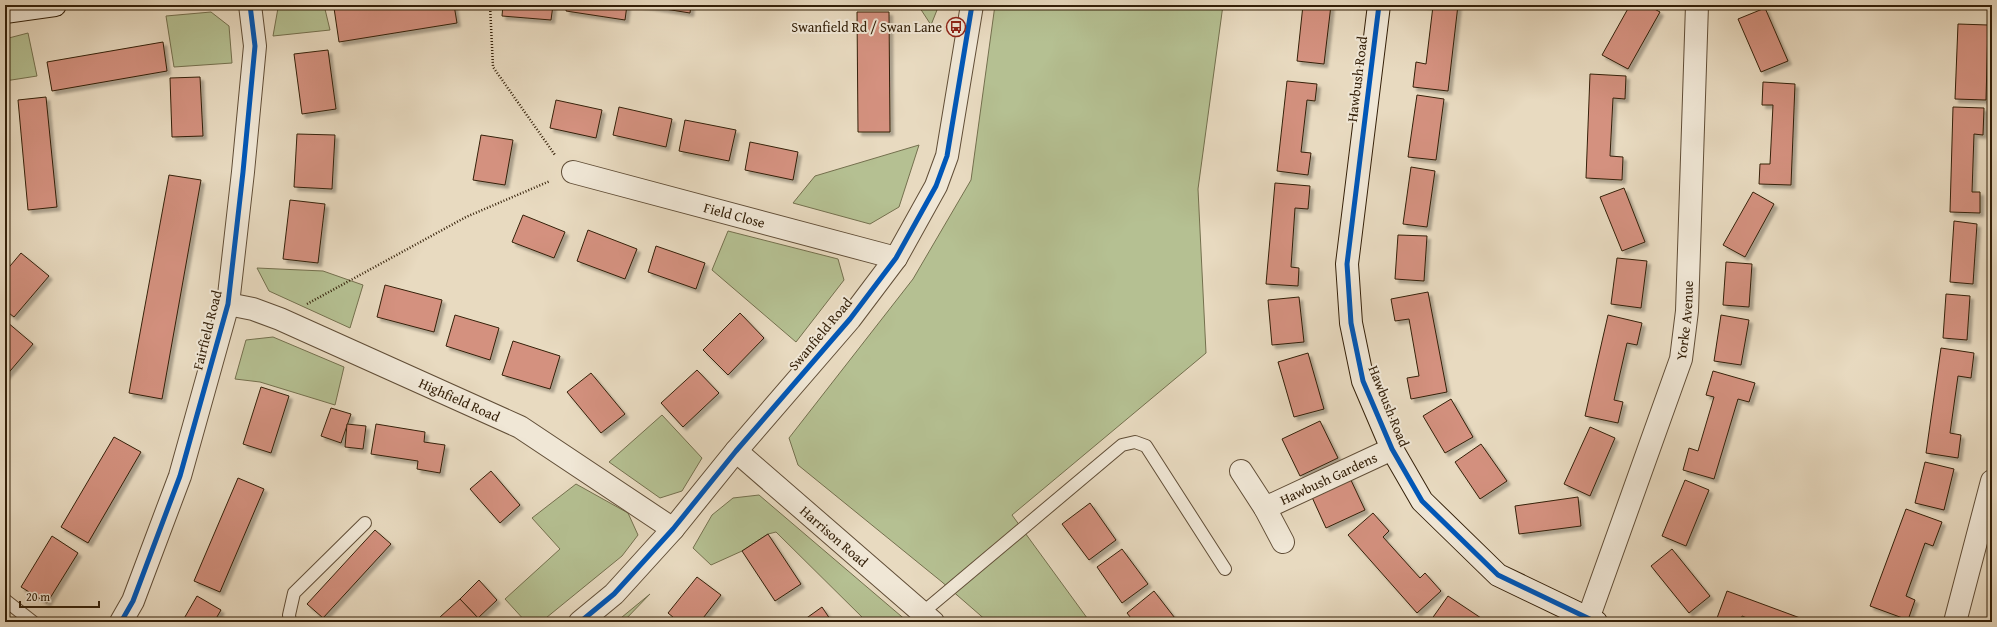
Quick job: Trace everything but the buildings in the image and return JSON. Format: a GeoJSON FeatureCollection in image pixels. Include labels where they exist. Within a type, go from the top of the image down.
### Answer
{"type":"FeatureCollection","features":[{"type":"Feature","properties":{"kind":"street"},"geometry":{"type":"LineString","coordinates":[[5,12],[55,5]]}},
{"type":"Feature","properties":{"kind":"street","name":"Fairfield Road"},"geometry":{"type":"LineString","coordinates":[[121,622],[133,601],[180,476],[228,304],[255,46],[250,5]]}},
{"type":"Feature","properties":{"kind":"street","name":"Swanfield Road"},"geometry":{"type":"LineString","coordinates":[[580,622],[614,594],[673,529],[736,451],[850,319],[896,258],[936,186],[947,156],[972,5]]}},
{"type":"Feature","properties":{"kind":"street","name":"Hawbush Road"},"geometry":{"type":"LineString","coordinates":[[1378,5],[1347,264],[1351,322],[1363,381],[1392,448],[1422,501],[1498,575],[1592,621]]}},
{"type":"Feature","properties":{"kind":"street","name":"Yorke Avenue"},"geometry":{"type":"LineString","coordinates":[[1592,621],[1681,359],[1687,311],[1697,5]]}},
{"type":"Feature","properties":{"kind":"street","name":"Field Close"},"geometry":{"type":"LineString","coordinates":[[573,172],[896,258]]}},
{"type":"Feature","properties":{"kind":"street","name":"Highfield Road"},"geometry":{"type":"LineString","coordinates":[[228,304],[253,309],[280,319],[520,428],[673,529]]}},
{"type":"Feature","properties":{"kind":"street","name":"Hawbush Gardens"},"geometry":{"type":"LineString","coordinates":[[1265,508],[1392,448]]}},
{"type":"Feature","properties":{"kind":"street","name":"Harrison Road"},"geometry":{"type":"LineString","coordinates":[[736,451],[927,617]]}},
{"type":"Feature","properties":{"kind":"street","name":"Hawbush Gardens"},"geometry":{"type":"LineString","coordinates":[[1241,471],[1265,508],[1283,542]]}},
{"type":"Feature","properties":{"kind":"street"},"geometry":{"type":"LineString","coordinates":[[1955,622],[1992,481]]}},
{"type":"Feature","properties":{"kind":"lane"},"geometry":{"type":"LineString","coordinates":[[927,617],[1122,445],[1135,442],[1146,446],[1225,570]]}},
{"type":"Feature","properties":{"kind":"lane"},"geometry":{"type":"LineString","coordinates":[[290,622],[289,615],[294,593],[365,524]]}},
{"type":"Feature","properties":{"kind":"lane"},"geometry":{"type":"LineString","coordinates":[[5,600],[33,622]]}},
{"type":"Feature","properties":{"kind":"path"},"geometry":{"type":"LineString","coordinates":[[490,5],[493,67],[564,167],[573,172]]}},
{"type":"Feature","properties":{"kind":"path"},"geometry":{"type":"LineString","coordinates":[[280,319],[466,217],[573,172]]}},
{"type":"Feature","properties":{"kind":"green space"},"geometry":{"type":"Polygon","coordinates":[[[281,5],[324,5],[330,30],[273,36],[278,8],[281,5]]]}},
{"type":"Feature","properties":{"kind":"green space"},"geometry":{"type":"Polygon","coordinates":[[[918,5],[939,5],[931,25],[918,5]]]}},
{"type":"Feature","properties":{"kind":"green space"},"geometry":{"type":"Polygon","coordinates":[[[995,5],[1223,5],[1198,189],[1206,353],[1012,515],[1090,622],[988,622],[942,582],[798,465],[789,438],[913,279],[971,180],[995,5]]]}},
{"type":"Feature","properties":{"kind":"green space"},"geometry":{"type":"Polygon","coordinates":[[[211,12],[229,26],[232,63],[174,67],[166,16],[211,12]]]}},
{"type":"Feature","properties":{"kind":"green space"},"geometry":{"type":"Polygon","coordinates":[[[28,33],[37,76],[5,81],[5,39],[28,33]]]}},
{"type":"Feature","properties":{"kind":"green space"},"geometry":{"type":"Polygon","coordinates":[[[919,145],[899,207],[870,224],[793,203],[815,176],[919,145]]]}},
{"type":"Feature","properties":{"kind":"green space"},"geometry":{"type":"Polygon","coordinates":[[[728,231],[838,259],[844,280],[796,342],[712,270],[728,231]]]}},
{"type":"Feature","properties":{"kind":"green space"},"geometry":{"type":"Polygon","coordinates":[[[257,268],[323,271],[363,285],[350,328],[269,291],[257,268]]]}},
{"type":"Feature","properties":{"kind":"green space"},"geometry":{"type":"Polygon","coordinates":[[[273,337],[344,367],[335,405],[260,382],[235,379],[246,340],[273,337]]]}},
{"type":"Feature","properties":{"kind":"green space"},"geometry":{"type":"Polygon","coordinates":[[[662,415],[702,458],[682,491],[660,498],[609,462],[662,415]]]}},
{"type":"Feature","properties":{"kind":"green space"},"geometry":{"type":"Polygon","coordinates":[[[576,484],[628,513],[638,535],[622,556],[541,622],[526,622],[505,599],[560,549],[532,518],[576,484]]]}},
{"type":"Feature","properties":{"kind":"green space"},"geometry":{"type":"Polygon","coordinates":[[[759,495],[908,622],[867,622],[776,532],[768,534],[742,551],[711,565],[693,548],[712,515],[733,498],[759,495]]]}},
{"type":"Feature","properties":{"kind":"green space"},"geometry":{"type":"Polygon","coordinates":[[[650,594],[623,622],[616,622],[650,594]]]}},
{"type":"Feature","properties":{"kind":"cycle path"},"geometry":{"type":"LineString","coordinates":[[121,622],[133,601],[180,476],[228,304],[255,46],[250,5]]}},
{"type":"Feature","properties":{"kind":"cycle path"},"geometry":{"type":"LineString","coordinates":[[580,622],[614,594],[673,529],[736,451],[850,319],[896,258],[936,186],[947,156],[972,5]]}},
{"type":"Feature","properties":{"kind":"cycle path"},"geometry":{"type":"LineString","coordinates":[[1379,5],[1347,264],[1351,323],[1363,381],[1392,449],[1422,501],[1498,575],[1596,622]]}},
{"type":"Feature","properties":{"kind":"place","name":"Swanfield Rd / Swan Lane"},"geometry":{"type":"Point","coordinates":[956,27]}}]}
